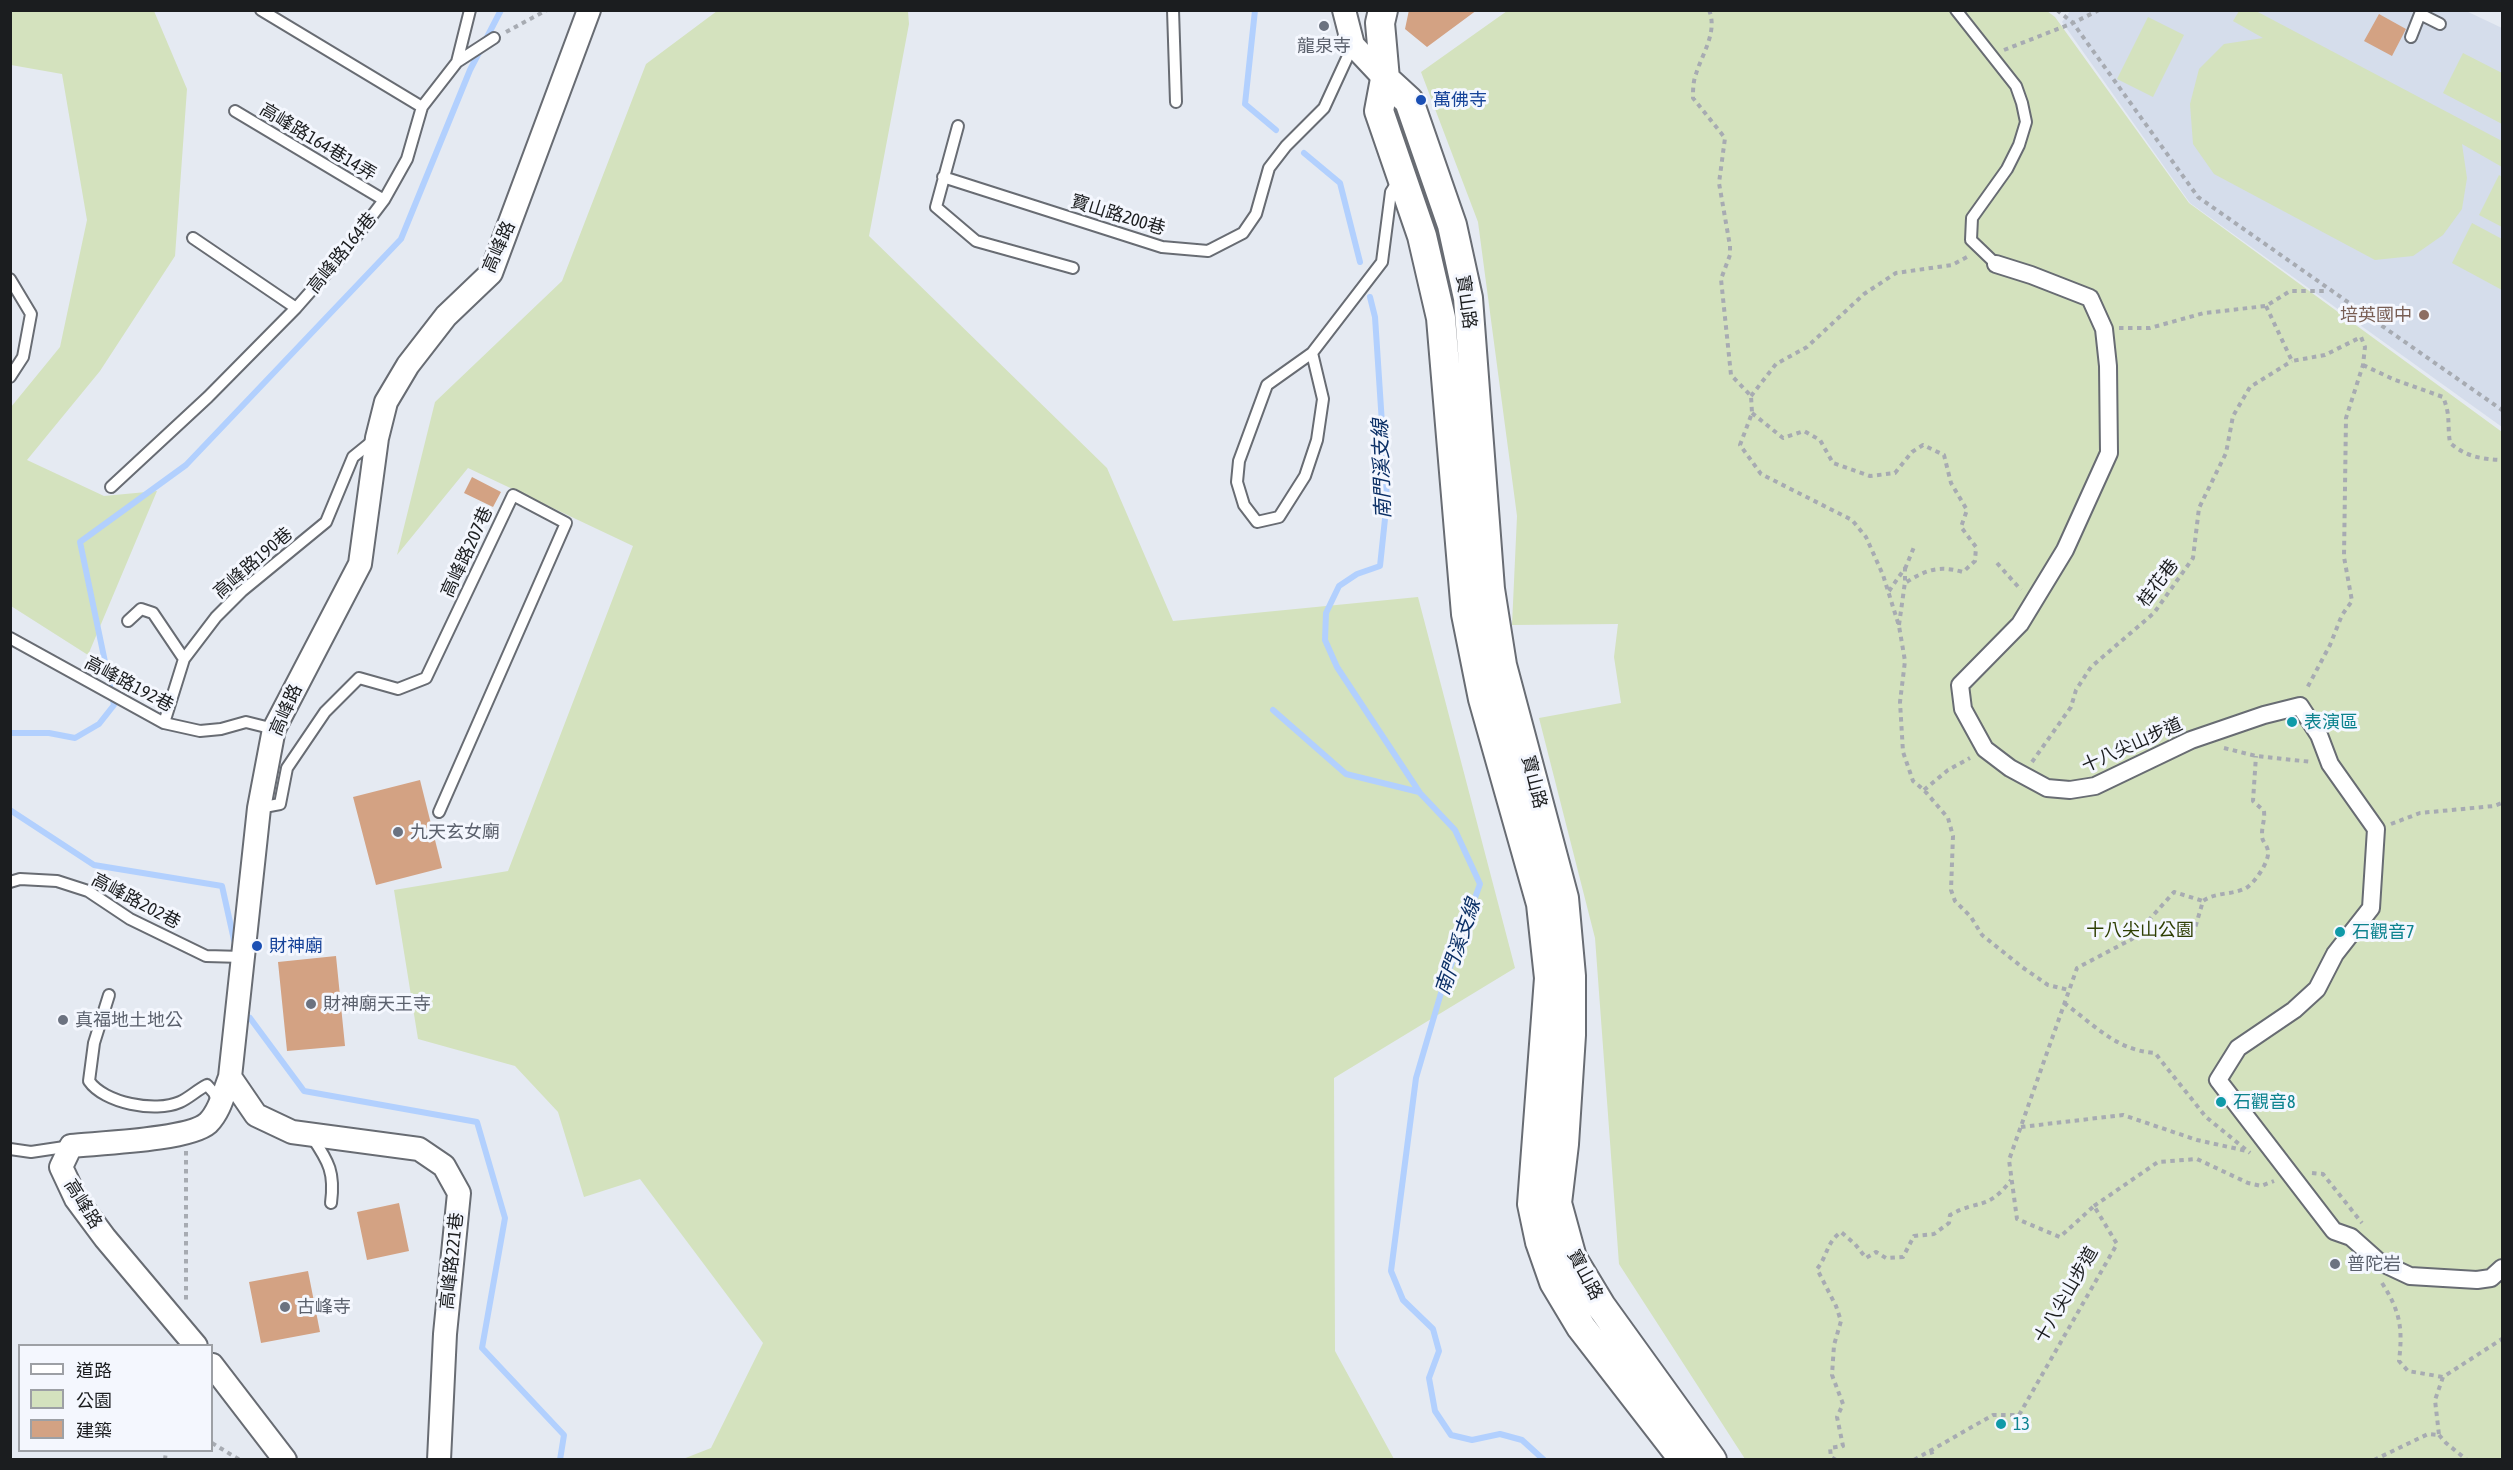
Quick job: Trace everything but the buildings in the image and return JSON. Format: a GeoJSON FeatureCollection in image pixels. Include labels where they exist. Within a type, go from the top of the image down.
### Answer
{"type":"FeatureCollection","features":[{"type":"Feature","properties":{"kind":"street"},"geometry":{"type":"LineString","coordinates":[[1344,10],[1353,45],[1384,79]]}},
{"type":"Feature","properties":{"kind":"street","name":"寶山路"},"geometry":{"type":"LineString","coordinates":[[1383,10],[1380,23],[1384,79],[1379,111],[1422,236],[1441,318],[1466,614],[1483,699],[1540,904],[1549,978],[1532,1204],[1540,1242],[1554,1282],[1581,1327],[1684,1460]]}},
{"type":"Feature","properties":{"kind":"street","name":"高峰路"},"geometry":{"type":"LineString","coordinates":[[191,1339],[105,1238],[76,1200],[61,1167],[71,1146],[186,1133],[207,1124],[219,1106],[230,1077],[259,808],[274,729],[360,564],[377,438],[386,402],[408,364],[446,316],[491,273],[583,12]]}},
{"type":"Feature","properties":{"kind":"street","name":"寶山路"},"geometry":{"type":"LineString","coordinates":[[1384,79],[1409,101],[1452,225],[1468,298],[1490,589],[1502,666],[1564,898],[1571,976],[1571,1035],[1564,1144],[1557,1203],[1572,1258],[1601,1305],[1712,1460]]}},
{"type":"Feature","properties":{"kind":"street","name":"十八尖山步道"},"geometry":{"type":"LineString","coordinates":[[1996,264],[2090,298],[2104,328],[2108,366],[2109,453],[2065,550],[2020,624],[1960,685],[1963,709],[1985,749],[2047,788],[2070,790],[2096,786],[2191,740],[2264,715],[2300,706]]}},
{"type":"Feature","properties":{"kind":"street"},"geometry":{"type":"LineString","coordinates":[[2300,706],[2319,735],[2330,764],[2376,829],[2371,908],[2335,954],[2317,989],[2294,1010],[2238,1048],[2218,1080],[2334,1231],[2351,1237],[2378,1261],[2410,1276],[2491,1278],[2502,1268]]}},
{"type":"Feature","properties":{"kind":"street","name":"高峰路221巷"},"geometry":{"type":"LineString","coordinates":[[230,1077],[256,1115],[292,1132],[419,1149],[444,1166],[459,1193],[445,1334],[438,1460]]}},
{"type":"Feature","properties":{"kind":"street"},"geometry":{"type":"LineString","coordinates":[[213,1366],[285,1460]]}},
{"type":"Feature","properties":{"kind":"lane"},"geometry":{"type":"LineString","coordinates":[[261,10],[422,107]]}},
{"type":"Feature","properties":{"kind":"lane"},"geometry":{"type":"LineString","coordinates":[[457,62],[470,10]]}},
{"type":"Feature","properties":{"kind":"lane"},"geometry":{"type":"LineString","coordinates":[[1173,10],[1176,102]]}},
{"type":"Feature","properties":{"kind":"lane","name":"十八尖山步道"},"geometry":{"type":"LineString","coordinates":[[1956,10],[2016,86],[2025,122],[2019,145],[2007,169],[1972,218],[1971,240],[1996,264]]}},
{"type":"Feature","properties":{"kind":"lane"},"geometry":{"type":"LineString","coordinates":[[2411,37],[2420,14],[2440,24]]}},
{"type":"Feature","properties":{"kind":"lane","name":"高峰路164巷"},"geometry":{"type":"LineString","coordinates":[[111,487],[208,397],[296,308],[340,258],[384,200],[407,159],[422,107],[457,62],[494,38]]}},
{"type":"Feature","properties":{"kind":"lane","name":"寶山路200巷"},"geometry":{"type":"LineString","coordinates":[[943,177],[1162,247],[1208,251],[1243,233],[1256,214],[1269,168],[1286,146],[1324,108],[1353,45]]}},
{"type":"Feature","properties":{"kind":"lane","name":"高峰路164巷14弄"},"geometry":{"type":"LineString","coordinates":[[235,111],[384,200]]}},
{"type":"Feature","properties":{"kind":"lane"},"geometry":{"type":"LineString","coordinates":[[958,126],[936,207],[976,242],[1073,268]]}},
{"type":"Feature","properties":{"kind":"lane"},"geometry":{"type":"LineString","coordinates":[[1312,353],[1323,399],[1317,440],[1305,476],[1279,517],[1257,522],[1244,504],[1237,482],[1239,461],[1267,386],[1312,353],[1382,262],[1391,192],[1401,176]]}},
{"type":"Feature","properties":{"kind":"lane"},"geometry":{"type":"LineString","coordinates":[[194,238],[296,308]]}},
{"type":"Feature","properties":{"kind":"lane"},"geometry":{"type":"LineString","coordinates":[[10,279],[31,314],[23,357],[10,377]]}},
{"type":"Feature","properties":{"kind":"lane","name":"高峰路190巷"},"geometry":{"type":"LineString","coordinates":[[164,723],[184,659],[216,617],[242,591],[326,522],[353,457],[377,438]]}},
{"type":"Feature","properties":{"kind":"lane","name":"高峰路207巷"},"geometry":{"type":"LineString","coordinates":[[259,808],[280,804],[287,768],[325,712],[359,678],[398,689],[426,678],[513,495],[566,524],[439,813]]}},
{"type":"Feature","properties":{"kind":"lane"},"geometry":{"type":"LineString","coordinates":[[128,621],[141,609],[153,613],[184,659]]}},
{"type":"Feature","properties":{"kind":"lane","name":"高峰路192巷"},"geometry":{"type":"LineString","coordinates":[[10,639],[164,723],[200,731],[221,729],[246,722],[274,729]]}},
{"type":"Feature","properties":{"kind":"lane","name":"高峰路202巷"},"geometry":{"type":"LineString","coordinates":[[10,882],[20,879],[57,881],[88,891],[130,919],[206,956],[243,957]]}},
{"type":"Feature","properties":{"kind":"lane"},"geometry":{"type":"LineString","coordinates":[[109,995],[94,1043],[89,1081],[95,1090],[137,1106],[166,1106],[180,1102],[207,1085],[214,1093],[219,1106]]}},
{"type":"Feature","properties":{"kind":"lane"},"geometry":{"type":"LineString","coordinates":[[310,1134],[325,1156],[334,1181],[331,1203]]}},
{"type":"Feature","properties":{"kind":"lane"},"geometry":{"type":"LineString","coordinates":[[10,1149],[31,1152],[71,1146]]}},
{"type":"Feature","properties":{"kind":"path"},"geometry":{"type":"LineString","coordinates":[[494,38],[547,10]]}},
{"type":"Feature","properties":{"kind":"path"},"geometry":{"type":"LineString","coordinates":[[1710,10],[1713,19],[1709,41],[1695,76],[1693,98],[1725,138],[1719,183],[1730,255],[1721,279],[1722,290],[1731,375],[1751,396],[1752,413],[1740,445],[1761,474],[1852,520],[1866,537],[1888,591],[1899,626],[1905,661],[1900,702],[1903,752],[1913,781],[1924,790],[1948,818],[1953,836],[1951,890],[1955,901],[1971,918],[1982,935],[2022,967],[2048,985],[2069,990]]}},
{"type":"Feature","properties":{"kind":"path"},"geometry":{"type":"LineString","coordinates":[[2058,10],[2073,23],[2198,197],[2329,291],[2502,410]]}},
{"type":"Feature","properties":{"kind":"path"},"geometry":{"type":"LineString","coordinates":[[1993,55],[2073,23],[2099,10]]}},
{"type":"Feature","properties":{"kind":"path"},"geometry":{"type":"LineString","coordinates":[[1751,396],[1776,364],[1807,347],[1864,294],[1896,273],[1952,265],[1981,250]]}},
{"type":"Feature","properties":{"kind":"path"},"geometry":{"type":"LineString","coordinates":[[2104,328],[2150,328],[2204,313],[2266,306],[2290,291],[2329,291]]}},
{"type":"Feature","properties":{"kind":"path"},"geometry":{"type":"LineString","coordinates":[[2266,306],[2292,361],[2325,355],[2361,337],[2365,346],[2363,365],[2346,418],[2344,557],[2352,601],[2342,615],[2300,706]]}},
{"type":"Feature","properties":{"kind":"path","name":"桂花巷"},"geometry":{"type":"LineString","coordinates":[[2024,775],[2071,707],[2076,690],[2091,667],[2154,614],[2193,558],[2199,508],[2226,453],[2233,416],[2250,387],[2292,361]]}},
{"type":"Feature","properties":{"kind":"path"},"geometry":{"type":"LineString","coordinates":[[2363,365],[2395,380],[2443,397],[2451,415],[2448,428],[2450,443],[2463,454],[2478,459],[2502,460]]}},
{"type":"Feature","properties":{"kind":"path"},"geometry":{"type":"LineString","coordinates":[[1752,413],[1783,438],[1804,431],[1821,440],[1833,463],[1870,476],[1894,473],[1912,452],[1923,445],[1944,455],[1951,483],[1967,510],[1961,526],[1976,547],[1975,561],[1963,572],[1949,568],[1925,570],[1905,584]]}},
{"type":"Feature","properties":{"kind":"path"},"geometry":{"type":"LineString","coordinates":[[1888,591],[1905,568],[1914,547]]}},
{"type":"Feature","properties":{"kind":"path"},"geometry":{"type":"LineString","coordinates":[[1997,563],[2032,602]]}},
{"type":"Feature","properties":{"kind":"path"},"geometry":{"type":"LineString","coordinates":[[1899,626],[1905,568]]}},
{"type":"Feature","properties":{"kind":"path"},"geometry":{"type":"LineString","coordinates":[[2191,740],[2256,756],[2330,764]]}},
{"type":"Feature","properties":{"kind":"path"},"geometry":{"type":"LineString","coordinates":[[1924,790],[1948,770],[1985,749]]}},
{"type":"Feature","properties":{"kind":"path"},"geometry":{"type":"LineString","coordinates":[[2193,935],[2203,901],[2212,895],[2228,894],[2247,888],[2267,863],[2268,850],[2262,840],[2262,831],[2266,821],[2264,811],[2253,801],[2256,756]]}},
{"type":"Feature","properties":{"kind":"path"},"geometry":{"type":"LineString","coordinates":[[2376,829],[2420,813],[2494,806],[2502,803]]}},
{"type":"Feature","properties":{"kind":"path","name":"十八尖山步道"},"geometry":{"type":"LineString","coordinates":[[1930,1450],[1993,1415],[2019,1415],[2118,1244],[2094,1206],[2060,1237],[2017,1219],[2009,1160],[2077,968],[2132,939],[2174,892],[2203,901]]}},
{"type":"Feature","properties":{"kind":"path"},"geometry":{"type":"LineString","coordinates":[[2064,1003],[2104,1036],[2137,1052],[2155,1053],[2206,1117],[2254,1156]]}},
{"type":"Feature","properties":{"kind":"path"},"geometry":{"type":"LineString","coordinates":[[2021,1127],[2123,1115],[2198,1140],[2248,1151]]}},
{"type":"Feature","properties":{"kind":"path"},"geometry":{"type":"LineString","coordinates":[[186,1133],[191,1339]]}},
{"type":"Feature","properties":{"kind":"path"},"geometry":{"type":"LineString","coordinates":[[2094,1206],[2158,1162],[2197,1159],[2248,1183],[2262,1186],[2280,1179],[2273,1172]]}},
{"type":"Feature","properties":{"kind":"path"},"geometry":{"type":"LineString","coordinates":[[2295,1180],[2313,1172],[2323,1174],[2363,1223]]}},
{"type":"Feature","properties":{"kind":"path"},"geometry":{"type":"LineString","coordinates":[[1836,1460],[1831,1457],[1830,1448],[1843,1446],[1837,1417],[1843,1404],[1832,1376],[1834,1345],[1841,1321],[1836,1306],[1816,1269],[1825,1259],[1830,1240],[1840,1232],[1855,1244],[1866,1258],[1876,1252],[1886,1258],[1903,1257],[1914,1236],[1935,1234],[1949,1223],[1950,1215],[1960,1209],[1987,1204],[2000,1196],[2012,1180]]}},
{"type":"Feature","properties":{"kind":"path"},"geometry":{"type":"LineString","coordinates":[[2378,1261],[2380,1280],[2392,1299],[2401,1321],[2399,1361],[2408,1371],[2443,1377]]}},
{"type":"Feature","properties":{"kind":"path"},"geometry":{"type":"LineString","coordinates":[[2467,1460],[2439,1435],[2435,1400],[2443,1377],[2502,1339]]}},
{"type":"Feature","properties":{"kind":"path"},"geometry":{"type":"LineString","coordinates":[[2374,1460],[2428,1434],[2439,1435]]}},
{"type":"Feature","properties":{"kind":"path"},"geometry":{"type":"LineString","coordinates":[[213,1444],[240,1460]]}},
{"type":"Feature","properties":{"kind":"path"},"geometry":{"type":"LineString","coordinates":[[1914,1460],[1930,1450],[1934,1460]]}},
{"type":"Feature","properties":{"kind":"shaded area","name":"培英國中"},"geometry":{"type":"Polygon","coordinates":[[[2071,10],[2464,10],[2502,28],[2502,427],[2190,203],[2062,22],[2071,10]]]}},
{"type":"Feature","properties":{"kind":"green space"},"geometry":{"type":"Polygon","coordinates":[[[10,11],[154,11],[187,89],[175,256],[100,371],[27,460],[104,496],[157,491],[88,655],[11,606],[11,407],[60,347],[87,220],[62,74],[11,65],[10,11]]]}},
{"type":"Feature","properties":{"kind":"green space"},"geometry":{"type":"Polygon","coordinates":[[[717,11],[908,11],[909,24],[869,236],[1107,468],[1173,621],[1418,597],[1515,968],[1334,1078],[1335,1351],[1394,1459],[683,1459],[711,1448],[763,1343],[640,1179],[584,1197],[558,1112],[515,1066],[418,1039],[394,890],[508,871],[633,546],[468,468],[397,555],[435,402],[562,281],[646,64],[717,11]]]}},
{"type":"Feature","properties":{"kind":"green space","name":"十八尖山公園"},"geometry":{"type":"Polygon","coordinates":[[[1507,11],[2047,11],[2055,17],[2189,203],[2502,432],[2502,1459],[1745,1459],[1619,1264],[1595,938],[1539,718],[1621,703],[1614,657],[1618,624],[1512,625],[1517,516],[1478,222],[1421,72],[1507,11]]]}},
{"type":"Feature","properties":{"kind":"green space"},"geometry":{"type":"Polygon","coordinates":[[[2239,11],[2256,11],[2502,141],[2502,167],[2462,144],[2467,178],[2462,209],[2443,235],[2413,256],[2375,260],[2214,174],[2193,144],[2190,104],[2199,69],[2224,44],[2263,38],[2233,21],[2239,11]]]}},
{"type":"Feature","properties":{"kind":"green space"},"geometry":{"type":"Polygon","coordinates":[[[2148,17],[2184,35],[2153,97],[2117,79],[2148,17]]]}},
{"type":"Feature","properties":{"kind":"green space"},"geometry":{"type":"Polygon","coordinates":[[[2463,53],[2502,73],[2502,124],[2443,93],[2463,53]]]}},
{"type":"Feature","properties":{"kind":"green space"},"geometry":{"type":"Polygon","coordinates":[[[2499,175],[2502,177],[2502,227],[2479,215],[2499,175]]]}},
{"type":"Feature","properties":{"kind":"green space"},"geometry":{"type":"Polygon","coordinates":[[[2472,223],[2502,239],[2502,290],[2452,263],[2472,223]]]}},
{"type":"Feature","properties":{"kind":"waterway"},"geometry":{"type":"LineString","coordinates":[[10,733],[49,733],[75,738],[99,724],[114,705],[80,542],[186,465],[401,239],[470,70],[501,10]]}},
{"type":"Feature","properties":{"kind":"waterway","name":"南門溪支線"},"geometry":{"type":"LineString","coordinates":[[1255,10],[1245,104],[1276,130]]}},
{"type":"Feature","properties":{"kind":"waterway","name":"南門溪支線"},"geometry":{"type":"LineString","coordinates":[[1304,153],[1340,183],[1360,262]]}},
{"type":"Feature","properties":{"kind":"waterway","name":"南門溪支線"},"geometry":{"type":"LineString","coordinates":[[1370,297],[1375,317],[1387,500],[1380,566],[1357,574],[1339,586],[1326,613],[1325,640],[1337,667],[1420,793],[1455,830],[1480,884],[1441,993],[1416,1078],[1391,1271],[1403,1300],[1433,1329],[1439,1351],[1429,1378],[1435,1411],[1451,1435],[1472,1440],[1500,1434],[1522,1440],[1544,1460]]}},
{"type":"Feature","properties":{"kind":"waterway"},"geometry":{"type":"LineString","coordinates":[[1273,710],[1346,774],[1419,792]]}},
{"type":"Feature","properties":{"kind":"waterway"},"geometry":{"type":"LineString","coordinates":[[10,810],[94,865],[222,886],[234,940]]}},
{"type":"Feature","properties":{"kind":"waterway"},"geometry":{"type":"LineString","coordinates":[[250,1018],[304,1091],[477,1122],[505,1218],[482,1348],[564,1435],[560,1460]]}},
{"type":"Feature","properties":{"kind":"place","name":"龍泉寺"},"geometry":{"type":"Point","coordinates":[1324,26]}},
{"type":"Feature","properties":{"kind":"place","name":"萬佛寺"},"geometry":{"type":"Point","coordinates":[1421,100]}},
{"type":"Feature","properties":{"kind":"place","name":"培英國中"},"geometry":{"type":"Point","coordinates":[2424,315]}},
{"type":"Feature","properties":{"kind":"place","name":"表演區"},"geometry":{"type":"Point","coordinates":[2292,722]}},
{"type":"Feature","properties":{"kind":"place","name":"九天玄女廟"},"geometry":{"type":"Point","coordinates":[398,832]}},
{"type":"Feature","properties":{"kind":"place","name":"石觀音7"},"geometry":{"type":"Point","coordinates":[2340,932]}},
{"type":"Feature","properties":{"kind":"place","name":"財神廟"},"geometry":{"type":"Point","coordinates":[257,946]}},
{"type":"Feature","properties":{"kind":"place","name":"財神廟天王寺"},"geometry":{"type":"Point","coordinates":[311,1004]}},
{"type":"Feature","properties":{"kind":"place","name":"真福地土地公"},"geometry":{"type":"Point","coordinates":[63,1020]}},
{"type":"Feature","properties":{"kind":"place","name":"石觀音8"},"geometry":{"type":"Point","coordinates":[2221,1102]}},
{"type":"Feature","properties":{"kind":"place","name":"普陀岩"},"geometry":{"type":"Point","coordinates":[2335,1264]}},
{"type":"Feature","properties":{"kind":"place","name":"古峰寺"},"geometry":{"type":"Point","coordinates":[285,1307]}},
{"type":"Feature","properties":{"kind":"place","name":"13"},"geometry":{"type":"Point","coordinates":[2001,1424]}}]}
